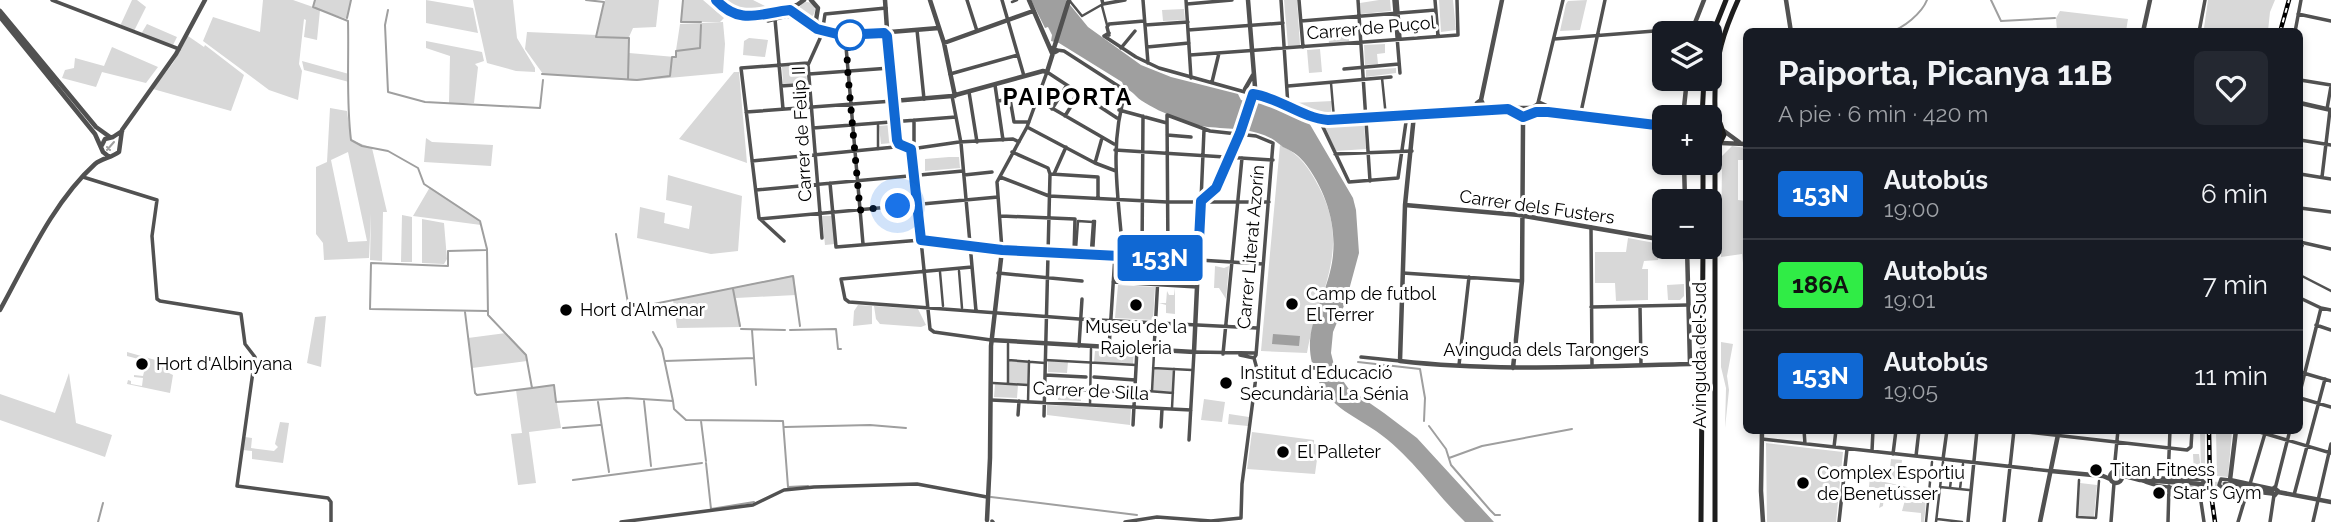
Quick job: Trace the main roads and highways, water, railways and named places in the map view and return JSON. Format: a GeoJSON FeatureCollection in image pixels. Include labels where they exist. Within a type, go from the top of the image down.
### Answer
{"type":"FeatureCollection","features":[{"type":"Feature","properties":{"kind":"main road"},"geometry":{"type":"LineString","coordinates":[[1718,21],[1726,0]]}},
{"type":"Feature","properties":{"kind":"main road"},"geometry":{"type":"LineString","coordinates":[[1715,105],[1717,60],[1721,40],[1738,0]]}},
{"type":"Feature","properties":{"kind":"main road","name":"Avinguda del Sud"},"geometry":{"type":"LineString","coordinates":[[1715,175],[1715,522]]}},
{"type":"Feature","properties":{"kind":"main road","name":"Avinguda del Sud"},"geometry":{"type":"LineString","coordinates":[[1701,522],[1703,259]]}},
{"type":"Feature","properties":{"kind":"waterway"},"geometry":{"type":"LineString","coordinates":[[315,0],[313,7],[348,21],[351,140],[362,146],[388,151],[418,168],[424,184],[480,221],[487,249],[488,315],[526,355],[532,388],[554,385],[556,402],[627,398],[673,401],[674,409],[686,420],[783,421],[788,487],[808,486]]}},
{"type":"Feature","properties":{"kind":"waterway"},"geometry":{"type":"LineString","coordinates":[[347,18],[351,0]]}},
{"type":"Feature","properties":{"kind":"waterway"},"geometry":{"type":"LineString","coordinates":[[586,0],[604,2],[596,37],[629,38],[628,79]]}},
{"type":"Feature","properties":{"kind":"waterway"},"geometry":{"type":"LineString","coordinates":[[683,0],[681,22],[701,22]]}},
{"type":"Feature","properties":{"kind":"waterway"},"geometry":{"type":"LineString","coordinates":[[1900,28],[1921,10],[1927,0]]}},
{"type":"Feature","properties":{"kind":"waterway"},"geometry":{"type":"LineString","coordinates":[[1991,0],[2001,21],[2055,18]]}},
{"type":"Feature","properties":{"kind":"waterway"},"geometry":{"type":"LineString","coordinates":[[388,10],[385,25],[388,92],[425,102],[540,108],[543,80]]}},
{"type":"Feature","properties":{"kind":"waterway"},"geometry":{"type":"LineString","coordinates":[[542,74],[637,80],[670,76],[672,57],[676,57],[676,51],[700,48],[701,25]]}},
{"type":"Feature","properties":{"kind":"waterway"},"geometry":{"type":"LineString","coordinates":[[107,150],[114,142]]}},
{"type":"Feature","properties":{"kind":"waterway"},"geometry":{"type":"LineString","coordinates":[[107,147],[110,150]]}},
{"type":"Feature","properties":{"kind":"waterway"},"geometry":{"type":"LineString","coordinates":[[616,234],[629,309],[793,276],[800,326]]}},
{"type":"Feature","properties":{"kind":"waterway"},"geometry":{"type":"LineString","coordinates":[[486,250],[448,251],[448,266],[371,263],[370,309],[488,311]]}},
{"type":"Feature","properties":{"kind":"waterway"},"geometry":{"type":"LineString","coordinates":[[733,289],[740,326]]}},
{"type":"Feature","properties":{"kind":"waterway"},"geometry":{"type":"LineString","coordinates":[[465,312],[475,393],[477,395],[532,388]]}},
{"type":"Feature","properties":{"kind":"waterway"},"geometry":{"type":"LineString","coordinates":[[741,329],[785,330]]}},
{"type":"Feature","properties":{"kind":"waterway"},"geometry":{"type":"LineString","coordinates":[[790,330],[836,329],[838,349],[841,349]]}},
{"type":"Feature","properties":{"kind":"waterway"},"geometry":{"type":"LineString","coordinates":[[752,330],[756,385]]}},
{"type":"Feature","properties":{"kind":"waterway"},"geometry":{"type":"LineString","coordinates":[[653,332],[662,349],[673,401]]}},
{"type":"Feature","properties":{"kind":"waterway"},"geometry":{"type":"LineString","coordinates":[[665,361],[754,358]]}},
{"type":"Feature","properties":{"kind":"waterway"},"geometry":{"type":"LineString","coordinates":[[1358,362],[1420,369],[1425,398],[1424,421]]}},
{"type":"Feature","properties":{"kind":"waterway"},"geometry":{"type":"LineString","coordinates":[[644,401],[651,466]]}},
{"type":"Feature","properties":{"kind":"waterway"},"geometry":{"type":"LineString","coordinates":[[598,402],[609,472]]}},
{"type":"Feature","properties":{"kind":"waterway"},"geometry":{"type":"LineString","coordinates":[[701,421],[706,461]]}},
{"type":"Feature","properties":{"kind":"waterway"},"geometry":{"type":"LineString","coordinates":[[563,428],[600,425]]}},
{"type":"Feature","properties":{"kind":"waterway"},"geometry":{"type":"LineString","coordinates":[[785,427],[870,425],[906,428]]}},
{"type":"Feature","properties":{"kind":"waterway"},"geometry":{"type":"LineString","coordinates":[[1429,426],[1446,449],[1451,465],[1490,510],[1495,515],[1500,515]]}},
{"type":"Feature","properties":{"kind":"waterway"},"geometry":{"type":"LineString","coordinates":[[1449,458],[1482,446],[1572,429]]}},
{"type":"Feature","properties":{"kind":"waterway"},"geometry":{"type":"LineString","coordinates":[[573,480],[702,463]]}},
{"type":"Feature","properties":{"kind":"waterway"},"geometry":{"type":"LineString","coordinates":[[706,463],[711,509],[754,502]]}},
{"type":"Feature","properties":{"kind":"waterway"},"geometry":{"type":"LineString","coordinates":[[991,497],[1137,515]]}},
{"type":"Feature","properties":{"kind":"waterway"},"geometry":{"type":"LineString","coordinates":[[98,522],[103,503]]}},
{"type":"Feature","properties":{"kind":"tunnel"},"geometry":{"type":"LineString","coordinates":[[2202,484],[2225,484]]}},
{"type":"Feature","properties":{"kind":"railway"},"geometry":{"type":"LineString","coordinates":[[2281,28],[2289,0]]}},
{"type":"Feature","properties":{"kind":"railway"},"geometry":{"type":"LineString","coordinates":[[2209,434],[2210,487],[2215,522]]}},
{"type":"Feature","properties":{"kind":"place","name":"Camp de futbol El Terrer"},"geometry":{"type":"Point","coordinates":[1292,304]}},
{"type":"Feature","properties":{"kind":"place","name":"Museu de la Rajoleria"},"geometry":{"type":"Point","coordinates":[1136,305]}},
{"type":"Feature","properties":{"kind":"place","name":"Hort d'Almenar"},"geometry":{"type":"Point","coordinates":[566,310]}},
{"type":"Feature","properties":{"kind":"place","name":"Hort d'Albinyana"},"geometry":{"type":"Point","coordinates":[142,364]}},
{"type":"Feature","properties":{"kind":"place","name":"Institut d'Educació Secundària La Sénia"},"geometry":{"type":"Point","coordinates":[1226,383]}},
{"type":"Feature","properties":{"kind":"place","name":"El Palleter"},"geometry":{"type":"Point","coordinates":[1283,452]}},
{"type":"Feature","properties":{"kind":"place","name":"Titan Fitness"},"geometry":{"type":"Point","coordinates":[2096,470]}},
{"type":"Feature","properties":{"kind":"place","name":"Complex Esportiu de Benetússer"},"geometry":{"type":"Point","coordinates":[1803,483]}},
{"type":"Feature","properties":{"kind":"place","name":"Star's Gym"},"geometry":{"type":"Point","coordinates":[2159,493]}},
{"type":"Feature","properties":{"kind":"district","name":"PAIPORTA"},"geometry":{"type":"Point","coordinates":[1068,97]}}]}
